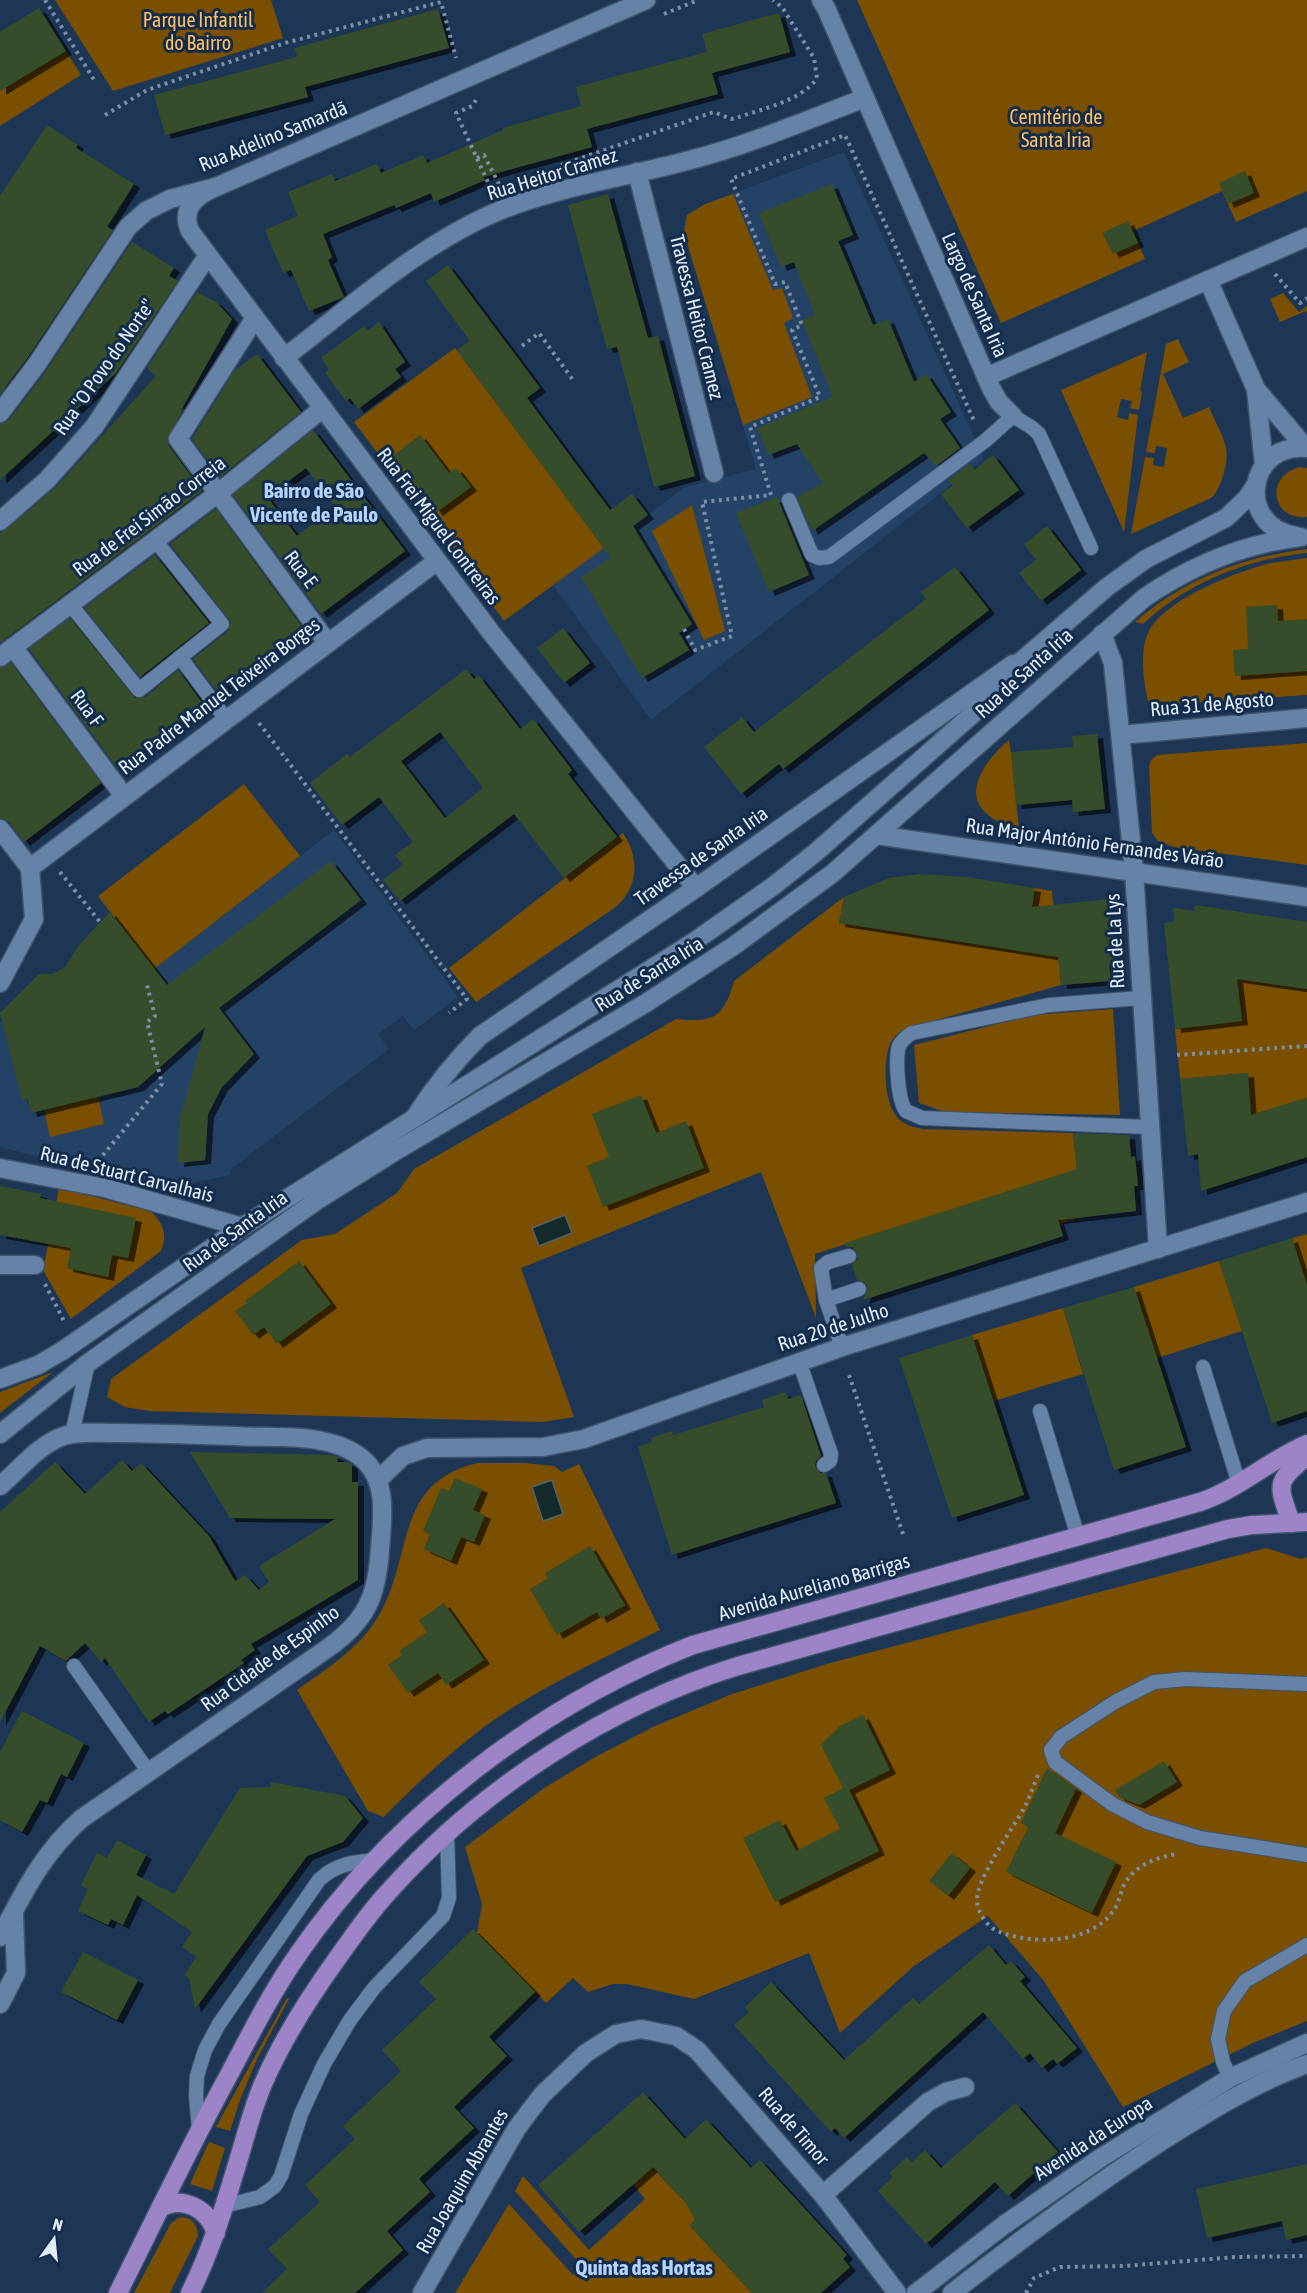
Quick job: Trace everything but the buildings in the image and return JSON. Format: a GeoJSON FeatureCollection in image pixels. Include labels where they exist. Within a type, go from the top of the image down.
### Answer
{"type":"FeatureCollection","features":[{"type":"Feature","properties":{"kind":"main road","name":"Avenida Aureliano Barrigas"},"geometry":{"type":"LineString","coordinates":[[118,2293],[199,2130],[260,2017],[297,1955],[337,1902],[376,1860],[458,1783],[495,1755],[579,1701],[653,1662],[693,1645],[1200,1502],[1220,1495],[1279,1457],[1307,1444]]}},
{"type":"Feature","properties":{"kind":"main road"},"geometry":{"type":"LineString","coordinates":[[190,2293],[216,2233],[263,2084],[308,2000],[374,1909],[400,1879],[447,1833],[489,1799],[576,1739],[640,1704],[703,1677],[1228,1529],[1252,1525],[1299,1523],[1281,1492],[1281,1484],[1287,1473],[1307,1456]]}},
{"type":"Feature","properties":{"kind":"main road"},"geometry":{"type":"LineString","coordinates":[[160,2208],[175,2203],[194,2206],[209,2217],[216,2233]]}},
{"type":"Feature","properties":{"kind":"street","name":"Rua Adelino Samardã"},"geometry":{"type":"LineString","coordinates":[[0,413],[37,364],[128,227],[146,211],[170,199],[216,187],[646,0]]}},
{"type":"Feature","properties":{"kind":"street","name":"Largo de Santa Iria"},"geometry":{"type":"LineString","coordinates":[[823,3],[986,377],[1307,237]]}},
{"type":"Feature","properties":{"kind":"street","name":"Rua Heitor Cramez"},"geometry":{"type":"LineString","coordinates":[[284,357],[410,262],[449,237],[501,211],[545,196],[720,152],[865,98]]}},
{"type":"Feature","properties":{"kind":"street","name":"Travessa Heitor Cramez"},"geometry":{"type":"LineString","coordinates":[[637,172],[714,473]]}},
{"type":"Feature","properties":{"kind":"street","name":"Rua Frei Miguel Contreiras"},"geometry":{"type":"LineString","coordinates":[[216,187],[196,198],[187,214],[190,231],[501,645],[696,888]]}},
{"type":"Feature","properties":{"kind":"street","name":"Rua \"O Povo do Norte\""},"geometry":{"type":"LineString","coordinates":[[0,521],[47,480],[94,427],[208,255]]}},
{"type":"Feature","properties":{"kind":"street"},"geometry":{"type":"LineString","coordinates":[[1208,280],[1256,389],[1306,448]]}},
{"type":"Feature","properties":{"kind":"street","name":"Rua E"},"geometry":{"type":"LineString","coordinates":[[255,318],[178,439],[328,643]]}},
{"type":"Feature","properties":{"kind":"street"},"geometry":{"type":"LineString","coordinates":[[986,377],[995,395],[1012,416]]}},
{"type":"Feature","properties":{"kind":"street"},"geometry":{"type":"LineString","coordinates":[[1256,389],[1264,465]]}},
{"type":"Feature","properties":{"kind":"street","name":"Rua de Frei Simão Correia"},"geometry":{"type":"LineString","coordinates":[[4,653],[217,494],[322,408]]}},
{"type":"Feature","properties":{"kind":"street"},"geometry":{"type":"LineString","coordinates":[[1264,465],[1283,450],[1306,448]]}},
{"type":"Feature","properties":{"kind":"street","name":"Rua de Santa Iria"},"geometry":{"type":"LineString","coordinates":[[0,1379],[38,1365],[71,1334],[692,943],[772,887],[975,712],[1006,676],[1032,651],[1132,568],[1226,518],[1247,498],[1264,465]]}},
{"type":"Feature","properties":{"kind":"street"},"geometry":{"type":"LineString","coordinates":[[1255,486],[1256,501],[1262,516],[1272,527],[1286,534],[1304,536]]}},
{"type":"Feature","properties":{"kind":"street","name":"Rua de Santa Iria"},"geometry":{"type":"LineString","coordinates":[[0,1434],[88,1363],[302,1210],[355,1175],[636,1010],[704,966],[833,873],[1144,598],[1189,570],[1246,548],[1304,536]]}},
{"type":"Feature","properties":{"kind":"street","name":"Rua Padre Manuel Teixeira Borges"},"geometry":{"type":"LineString","coordinates":[[30,868],[437,561]]}},
{"type":"Feature","properties":{"kind":"street","name":"Rua de La Lys"},"geometry":{"type":"LineString","coordinates":[[1102,634],[1113,663],[1134,872],[1148,1128],[1158,1249]]}},
{"type":"Feature","properties":{"kind":"street","name":"Travessa de Santa Iria"},"geometry":{"type":"LineString","coordinates":[[416,1117],[456,1059],[480,1036],[696,888],[1032,651]]}},
{"type":"Feature","properties":{"kind":"street","name":"Rua F"},"geometry":{"type":"LineString","coordinates":[[4,653],[124,796]]}},
{"type":"Feature","properties":{"kind":"street","name":"Rua 31 de Agosto"},"geometry":{"type":"LineString","coordinates":[[1121,735],[1307,718]]}},
{"type":"Feature","properties":{"kind":"street"},"geometry":{"type":"LineString","coordinates":[[0,829],[30,868],[34,920],[0,982]]}},
{"type":"Feature","properties":{"kind":"street","name":"Rua Major António Fernandes Varão"},"geometry":{"type":"LineString","coordinates":[[876,835],[1307,897]]}},
{"type":"Feature","properties":{"kind":"street","name":"Rua de Stuart Carvalhais"},"geometry":{"type":"LineString","coordinates":[[0,1168],[105,1188],[242,1227]]}},
{"type":"Feature","properties":{"kind":"street","name":"Rua 20 de Julho"},"geometry":{"type":"LineString","coordinates":[[378,1480],[403,1456],[419,1449],[442,1446],[532,1447],[563,1444],[595,1435],[842,1347],[1307,1202]]}},
{"type":"Feature","properties":{"kind":"street"},"geometry":{"type":"LineString","coordinates":[[0,1265],[35,1265]]}},
{"type":"Feature","properties":{"kind":"street"},"geometry":{"type":"LineString","coordinates":[[0,1486],[47,1445],[58,1438],[72,1434],[141,1433],[319,1440],[341,1446],[361,1458],[378,1480]]}},
{"type":"Feature","properties":{"kind":"street","name":"Rua Cidade de Espinho"},"geometry":{"type":"LineString","coordinates":[[0,1937],[41,1863],[64,1835],[94,1808],[350,1631],[367,1609],[377,1581],[382,1499],[378,1480]]}},
{"type":"Feature","properties":{"kind":"street"},"geometry":{"type":"LineString","coordinates":[[0,2004],[16,1973],[14,1912]]}},
{"type":"Feature","properties":{"kind":"street","name":"Rua de Timor"},"geometry":{"type":"LineString","coordinates":[[628,2030],[641,2029],[676,2036],[697,2050],[823,2195],[897,2293]]}},
{"type":"Feature","properties":{"kind":"street","name":"Rua Joaquim Abrantes"},"geometry":{"type":"LineString","coordinates":[[422,2293],[525,2116],[552,2085],[586,2053],[605,2040],[628,2030]]}},
{"type":"Feature","properties":{"kind":"street","name":"Avenida da Europa"},"geometry":{"type":"LineString","coordinates":[[916,2293],[1049,2193],[1102,2157],[1230,2078],[1307,2043]]}},
{"type":"Feature","properties":{"kind":"street","name":"Avenida da Europa"},"geometry":{"type":"LineString","coordinates":[[952,2293],[1041,2224],[1202,2115],[1307,2064]]}},
{"type":"Feature","properties":{"kind":"street"},"geometry":{"type":"LineString","coordinates":[[823,2195],[928,2102],[946,2092],[965,2087]]}},
{"type":"Feature","properties":{"kind":"lane"},"geometry":{"type":"LineString","coordinates":[[789,500],[812,555],[819,558],[829,557],[986,441],[1012,416],[1035,430],[1042,439],[1091,548]]}},
{"type":"Feature","properties":{"kind":"lane"},"geometry":{"type":"LineString","coordinates":[[70,604],[139,690],[222,624],[155,540]]}},
{"type":"Feature","properties":{"kind":"lane"},"geometry":{"type":"LineString","coordinates":[[180,657],[226,719]]}},
{"type":"Feature","properties":{"kind":"lane"},"geometry":{"type":"LineString","coordinates":[[1141,998],[1049,1005],[912,1033],[904,1039],[898,1050],[900,1098],[906,1111],[921,1118],[1148,1128]]}},
{"type":"Feature","properties":{"kind":"lane"},"geometry":{"type":"LineString","coordinates":[[842,1347],[826,1300],[821,1268],[828,1262],[849,1256]]}},
{"type":"Feature","properties":{"kind":"lane"},"geometry":{"type":"LineString","coordinates":[[826,1300],[860,1289]]}},
{"type":"Feature","properties":{"kind":"lane"},"geometry":{"type":"LineString","coordinates":[[800,1361],[831,1454],[830,1461],[824,1465]]}},
{"type":"Feature","properties":{"kind":"lane"},"geometry":{"type":"LineString","coordinates":[[72,1434],[88,1363]]}},
{"type":"Feature","properties":{"kind":"lane"},"geometry":{"type":"LineString","coordinates":[[1203,1367],[1239,1484]]}},
{"type":"Feature","properties":{"kind":"lane"},"geometry":{"type":"LineString","coordinates":[[1040,1410],[1078,1536]]}},
{"type":"Feature","properties":{"kind":"lane"},"geometry":{"type":"LineString","coordinates":[[74,1666],[148,1771]]}},
{"type":"Feature","properties":{"kind":"lane"},"geometry":{"type":"LineString","coordinates":[[1307,1684],[1186,1679],[1154,1682],[1114,1702],[1060,1737],[1051,1750],[1055,1762],[1128,1814],[1200,1838],[1307,1855]]}},
{"type":"Feature","properties":{"kind":"lane"},"geometry":{"type":"LineString","coordinates":[[224,2206],[260,2197],[275,2186],[281,2176],[301,2114],[324,2064],[350,2020],[374,1988],[442,1916],[449,1898],[447,1833]]}},
{"type":"Feature","properties":{"kind":"lane"},"geometry":{"type":"LineString","coordinates":[[199,2130],[197,2076],[205,2050],[219,2024],[319,1880],[328,1872],[343,1865],[376,1860]]}},
{"type":"Feature","properties":{"kind":"lane"},"geometry":{"type":"LineString","coordinates":[[1230,2078],[1223,2062],[1218,2039],[1224,2011],[1245,1981],[1307,1945]]}},
{"type":"Feature","properties":{"kind":"path"},"geometry":{"type":"LineString","coordinates":[[45,0],[96,83]]}},
{"type":"Feature","properties":{"kind":"path"},"geometry":{"type":"LineString","coordinates":[[553,168],[714,111],[731,119],[736,118],[798,96],[811,87],[817,78],[814,58],[782,7],[773,0]]}},
{"type":"Feature","properties":{"kind":"path"},"geometry":{"type":"LineString","coordinates":[[105,115],[147,90],[285,43],[441,2],[458,64]]}},
{"type":"Feature","properties":{"kind":"path"},"geometry":{"type":"LineString","coordinates":[[456,113],[501,211]]}},
{"type":"Feature","properties":{"kind":"path"},"geometry":{"type":"LineString","coordinates":[[684,629],[695,650],[732,636],[702,502],[771,495],[750,427],[820,397],[792,330],[802,325],[785,282],[775,284],[731,179],[845,135],[976,426]]}},
{"type":"Feature","properties":{"kind":"path"},"geometry":{"type":"LineString","coordinates":[[477,158],[484,155],[499,186],[510,183]]}},
{"type":"Feature","properties":{"kind":"path"},"geometry":{"type":"LineString","coordinates":[[1271,269],[1300,303],[1307,298]]}},
{"type":"Feature","properties":{"kind":"path"},"geometry":{"type":"LineString","coordinates":[[522,346],[539,333],[573,380]]}},
{"type":"Feature","properties":{"kind":"path"},"geometry":{"type":"LineString","coordinates":[[245,704],[467,999],[449,1012]]}},
{"type":"Feature","properties":{"kind":"path"},"geometry":{"type":"LineString","coordinates":[[47,855],[100,922]]}},
{"type":"Feature","properties":{"kind":"path"},"geometry":{"type":"LineString","coordinates":[[98,1161],[162,1084],[147,1022],[155,1016],[146,981]]}},
{"type":"Feature","properties":{"kind":"path"},"geometry":{"type":"LineString","coordinates":[[1177,1055],[1307,1046]]}},
{"type":"Feature","properties":{"kind":"path"},"geometry":{"type":"LineString","coordinates":[[35,1265],[71,1334]]}},
{"type":"Feature","properties":{"kind":"path"},"geometry":{"type":"LineString","coordinates":[[849,1375],[903,1534]]}},
{"type":"Feature","properties":{"kind":"path"},"geometry":{"type":"LineString","coordinates":[[1051,1750],[1026,1805],[986,1871],[977,1900],[980,1914],[994,1930],[1018,1939],[1057,1940],[1091,1931],[1114,1911],[1125,1883],[1136,1869],[1165,1856],[1178,1854],[1200,1838]]}},
{"type":"Feature","properties":{"kind":"path"},"geometry":{"type":"LineString","coordinates":[[1026,2293],[1034,2278],[1060,2266],[1124,2266],[1236,2257],[1307,2256]]}},
{"type":"Feature","properties":{"kind":"shaded area"},"geometry":{"type":"Polygon","coordinates":[[[844,152],[984,459],[651,720],[553,585],[685,487],[756,469],[684,233],[684,224],[687,215],[705,204],[844,152]]]}},
{"type":"Feature","properties":{"kind":"shaded area"},"geometry":{"type":"Polygon","coordinates":[[[334,830],[458,997],[414,1030],[403,1016],[378,1034],[389,1049],[231,1169],[230,1175],[166,1189],[0,1147],[0,1022],[143,985],[154,969],[334,830]]]}},
{"type":"Feature","properties":{"kind":"shaded area"},"geometry":{"type":"Polygon","coordinates":[[[565,1215],[572,1233],[539,1246],[532,1228],[565,1215]]]}},
{"type":"Feature","properties":{"kind":"shaded area"},"geometry":{"type":"Polygon","coordinates":[[[552,1480],[563,1514],[543,1521],[532,1487],[552,1480]]]}},
{"type":"Feature","properties":{"kind":"green space","name":"Parque Infantil do Bairro"},"geometry":{"type":"Polygon","coordinates":[[[55,0],[271,0],[283,38],[113,91],[55,0]]]}},
{"type":"Feature","properties":{"kind":"green space","name":"Cemitério de Santa Iria"},"geometry":{"type":"Polygon","coordinates":[[[857,0],[1307,0],[1307,191],[1236,222],[1222,191],[1133,231],[1145,259],[1001,323],[857,0]]]}},
{"type":"Feature","properties":{"kind":"green space"},"geometry":{"type":"Polygon","coordinates":[[[66,51],[81,75],[0,126],[0,91],[66,51]]]}},
{"type":"Feature","properties":{"kind":"green space"},"geometry":{"type":"Polygon","coordinates":[[[733,194],[773,290],[782,288],[793,318],[784,323],[812,397],[743,425],[684,233],[687,215],[705,204],[733,194]]]}},
{"type":"Feature","properties":{"kind":"green space"},"geometry":{"type":"Polygon","coordinates":[[[1283,293],[1299,312],[1307,306],[1307,312],[1280,322],[1270,299],[1283,293]]]}},
{"type":"Feature","properties":{"kind":"green space"},"geometry":{"type":"Polygon","coordinates":[[[1178,339],[1189,362],[1163,374],[1183,418],[1209,407],[1225,443],[1227,454],[1225,467],[1218,489],[1211,498],[1131,534],[1145,457],[1154,458],[1153,465],[1164,467],[1167,448],[1156,446],[1155,453],[1146,452],[1166,344],[1178,339]]]}},
{"type":"Feature","properties":{"kind":"green space"},"geometry":{"type":"Polygon","coordinates":[[[455,348],[604,548],[504,621],[354,422],[455,348]]]}},
{"type":"Feature","properties":{"kind":"green space"},"geometry":{"type":"Polygon","coordinates":[[[1147,352],[1139,410],[1130,408],[1132,401],[1121,399],[1117,417],[1128,420],[1129,413],[1138,415],[1124,532],[1061,390],[1147,352]]]}},
{"type":"Feature","properties":{"kind":"green space"},"geometry":{"type":"Polygon","coordinates":[[[1299,467],[1307,468],[1307,517],[1295,516],[1286,512],[1280,506],[1277,497],[1277,488],[1281,480],[1288,472],[1299,467]]]}},
{"type":"Feature","properties":{"kind":"green space"},"geometry":{"type":"Polygon","coordinates":[[[692,505],[725,631],[704,640],[652,531],[692,505]]]}},
{"type":"Feature","properties":{"kind":"green space"},"geometry":{"type":"Polygon","coordinates":[[[1307,549],[1307,553],[1262,561],[1219,575],[1179,596],[1143,624],[1135,622],[1174,594],[1215,572],[1260,558],[1307,549]]]}},
{"type":"Feature","properties":{"kind":"green space"},"geometry":{"type":"Polygon","coordinates":[[[1307,558],[1307,695],[1149,706],[1143,659],[1145,641],[1156,621],[1185,598],[1221,580],[1270,563],[1307,558]]]}},
{"type":"Feature","properties":{"kind":"green space"},"geometry":{"type":"Polygon","coordinates":[[[1009,740],[1019,829],[992,818],[978,803],[976,793],[977,783],[987,763],[1009,740]]]}},
{"type":"Feature","properties":{"kind":"green space"},"geometry":{"type":"Polygon","coordinates":[[[1307,743],[1307,865],[1174,847],[1158,841],[1152,833],[1149,765],[1157,755],[1307,743]]]}},
{"type":"Feature","properties":{"kind":"green space"},"geometry":{"type":"Polygon","coordinates":[[[244,784],[300,856],[154,969],[98,896],[244,784]]]}},
{"type":"Feature","properties":{"kind":"green space"},"geometry":{"type":"Polygon","coordinates":[[[623,833],[632,853],[634,873],[632,883],[622,901],[476,1002],[449,968],[623,833]]]}},
{"type":"Feature","properties":{"kind":"green space"},"geometry":{"type":"Polygon","coordinates":[[[1035,888],[1052,891],[1061,985],[900,1032],[889,1046],[886,1067],[887,1090],[889,1101],[897,1117],[906,1124],[923,1129],[1073,1133],[1082,1217],[1059,1224],[1044,1180],[815,1254],[816,1318],[761,1172],[521,1268],[574,1417],[543,1422],[149,1411],[125,1407],[107,1397],[111,1379],[302,1240],[335,1234],[397,1193],[414,1169],[676,1019],[700,1020],[716,1015],[726,1003],[734,981],[844,897],[839,923],[1025,952],[1035,888]]]}},
{"type":"Feature","properties":{"kind":"green space"},"geometry":{"type":"Polygon","coordinates":[[[1237,979],[1307,989],[1307,1098],[1251,1115],[1248,1073],[1180,1079],[1175,1029],[1242,1021],[1237,979]]]}},
{"type":"Feature","properties":{"kind":"green space"},"geometry":{"type":"Polygon","coordinates":[[[1113,1009],[1120,1115],[945,1112],[919,1103],[914,1045],[1033,1015],[1113,1009]]]}},
{"type":"Feature","properties":{"kind":"green space"},"geometry":{"type":"Polygon","coordinates":[[[98,1097],[104,1124],[50,1137],[44,1110],[98,1097]]]}},
{"type":"Feature","properties":{"kind":"green space"},"geometry":{"type":"Polygon","coordinates":[[[59,1188],[150,1211],[161,1224],[164,1234],[161,1251],[71,1319],[43,1270],[59,1188]]]}},
{"type":"Feature","properties":{"kind":"green space"},"geometry":{"type":"Polygon","coordinates":[[[1307,1234],[1307,1285],[1292,1238],[1307,1234]]]}},
{"type":"Feature","properties":{"kind":"green space"},"geometry":{"type":"Polygon","coordinates":[[[1219,1261],[1242,1331],[1157,1358],[1134,1287],[1219,1261]]]}},
{"type":"Feature","properties":{"kind":"green space"},"geometry":{"type":"Polygon","coordinates":[[[1063,1308],[1083,1374],[994,1401],[972,1335],[1063,1308]]]}},
{"type":"Feature","properties":{"kind":"green space"},"geometry":{"type":"Polygon","coordinates":[[[53,1372],[0,1413],[0,1392],[53,1372]]]}},
{"type":"Feature","properties":{"kind":"green space"},"geometry":{"type":"Polygon","coordinates":[[[478,1463],[525,1463],[554,1466],[562,1472],[579,1464],[660,1630],[567,1676],[500,1716],[442,1761],[384,1817],[368,1811],[297,1690],[330,1667],[369,1631],[388,1597],[409,1526],[418,1505],[431,1487],[451,1473],[478,1463]]]}},
{"type":"Feature","properties":{"kind":"green space"},"geometry":{"type":"Polygon","coordinates":[[[1266,1548],[1301,1559],[1307,1557],[1307,2021],[1255,2042],[1123,2107],[1044,1981],[988,1916],[914,1966],[840,2033],[809,1953],[694,1999],[627,1984],[613,1984],[588,1992],[573,1978],[546,2003],[477,1934],[482,1904],[465,1847],[544,1788],[597,1756],[655,1726],[732,1694],[830,1663],[1266,1548]]]}},
{"type":"Feature","properties":{"kind":"green space"},"geometry":{"type":"Polygon","coordinates":[[[287,1998],[289,1999],[257,2059],[230,2131],[216,2127],[287,1998]]]}},
{"type":"Feature","properties":{"kind":"green space"},"geometry":{"type":"Polygon","coordinates":[[[209,2142],[225,2148],[212,2191],[190,2184],[209,2142]]]}},
{"type":"Feature","properties":{"kind":"green space"},"geometry":{"type":"Polygon","coordinates":[[[652,2167],[699,2217],[690,2226],[752,2293],[455,2293],[509,2204],[573,2275],[583,2267],[515,2191],[523,2176],[589,2250],[645,2199],[633,2184],[652,2167]]]}},
{"type":"Feature","properties":{"kind":"green space"},"geometry":{"type":"Polygon","coordinates":[[[180,2217],[193,2222],[198,2236],[170,2293],[134,2293],[171,2223],[180,2217]]]}},
{"type":"Feature","properties":{"kind":"district","name":"Bairro de São Vicente de Paulo"},"geometry":{"type":"Point","coordinates":[314,503]}},
{"type":"Feature","properties":{"kind":"district","name":"Quinta das Hortas"},"geometry":{"type":"Point","coordinates":[644,2268]}}]}
